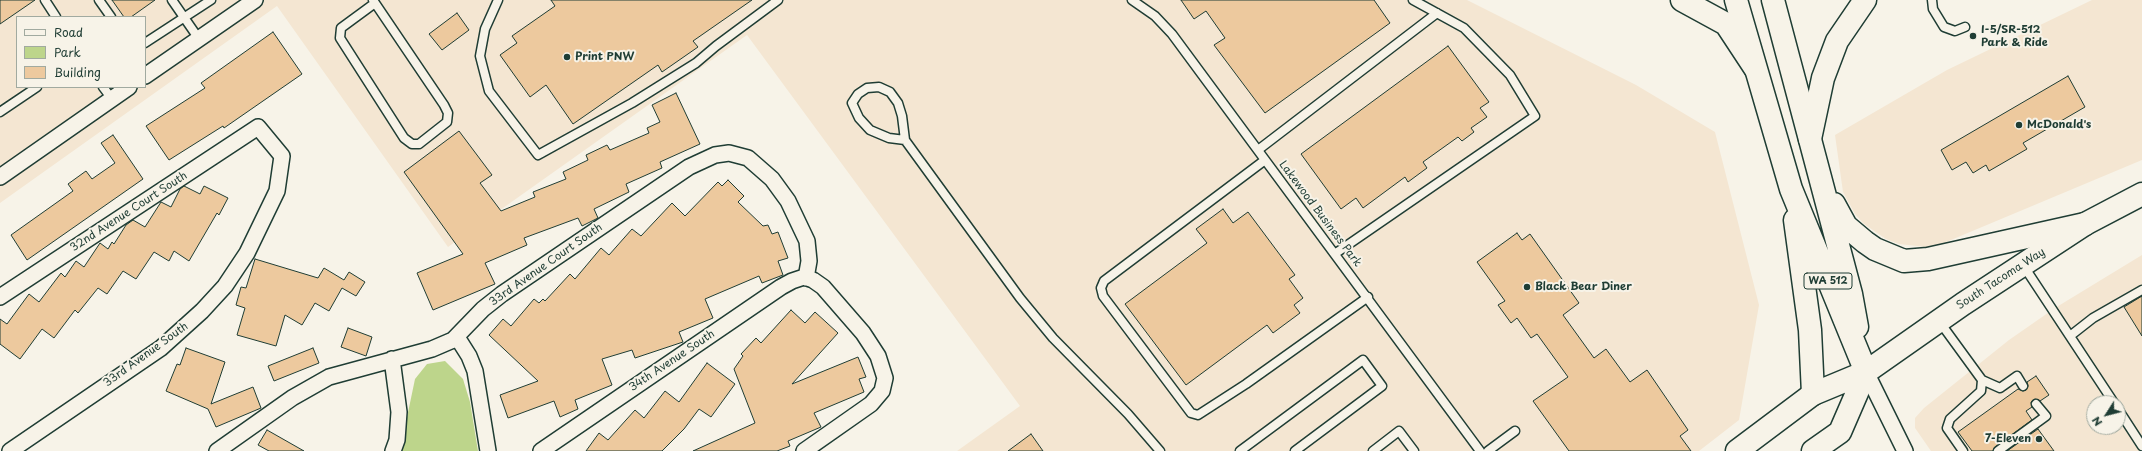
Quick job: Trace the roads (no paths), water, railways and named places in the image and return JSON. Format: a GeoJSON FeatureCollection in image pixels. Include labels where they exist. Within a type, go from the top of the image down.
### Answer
{"type":"FeatureCollection","features":[{"type":"Feature","properties":{"kind":"main road"},"geometry":{"type":"LineString","coordinates":[[1682,0],[1726,24],[1755,68]]}},
{"type":"Feature","properties":{"kind":"main road","name":"WA 512"},"geometry":{"type":"LineString","coordinates":[[1736,0],[1791,189],[1866,372]]}},
{"type":"Feature","properties":{"kind":"main road","name":"WA 512"},"geometry":{"type":"LineString","coordinates":[[1773,0],[1851,294],[1866,372]]}},
{"type":"Feature","properties":{"kind":"main road"},"geometry":{"type":"LineString","coordinates":[[1810,139],[1823,78],[1837,41],[1865,0]]}},
{"type":"Feature","properties":{"kind":"main road"},"geometry":{"type":"LineString","coordinates":[[1822,184],[1846,226],[1875,249],[1904,261],[1928,259],[2085,224]]}},
{"type":"Feature","properties":{"kind":"main road"},"geometry":{"type":"LineString","coordinates":[[1791,189],[1810,330],[1813,394]]}},
{"type":"Feature","properties":{"kind":"main road","name":"South Tacoma Way"},"geometry":{"type":"LineString","coordinates":[[1737,451],[1813,394],[1866,372],[1939,320],[2085,224],[2142,194]]}},
{"type":"Feature","properties":{"kind":"main road"},"geometry":{"type":"LineString","coordinates":[[1812,451],[1840,432],[1866,372]]}},
{"type":"Feature","properties":{"kind":"street"},"geometry":{"type":"LineString","coordinates":[[146,75],[255,0]]}},
{"type":"Feature","properties":{"kind":"street"},"geometry":{"type":"LineString","coordinates":[[0,177],[107,93],[125,88]]}},
{"type":"Feature","properties":{"kind":"street","name":"32nd Avenue Court South"},"geometry":{"type":"LineString","coordinates":[[0,297],[258,128]]}},
{"type":"Feature","properties":{"kind":"street","name":"33rd Avenue South"},"geometry":{"type":"LineString","coordinates":[[10,451],[166,343],[196,318],[225,286],[247,253],[277,191],[282,156],[258,128]]}},
{"type":"Feature","properties":{"kind":"street","name":"33rd Avenue Court South"},"geometry":{"type":"LineString","coordinates":[[216,451],[316,384],[337,374],[432,349],[457,337],[494,300],[651,192],[702,160],[729,153],[748,158],[772,179],[788,201],[807,241],[809,261],[806,278]]}},
{"type":"Feature","properties":{"kind":"street","name":"34th Avenue South"},"geometry":{"type":"LineString","coordinates":[[541,451],[785,285],[798,278],[806,278]]}},
{"type":"Feature","properties":{"kind":"street"},"geometry":{"type":"LineString","coordinates":[[804,451],[869,406],[878,397],[884,386],[884,369],[870,342],[826,290],[816,282],[806,278]]}},
{"type":"Feature","properties":{"kind":"street"},"geometry":{"type":"LineString","coordinates":[[457,337],[469,356],[474,371],[488,451]]}},
{"type":"Feature","properties":{"kind":"street"},"geometry":{"type":"LineString","coordinates":[[392,359],[399,412],[397,440],[393,451]]}},
{"type":"Feature","properties":{"kind":"street"},"geometry":{"type":"LineString","coordinates":[[1866,372],[1905,451]]}},
{"type":"Feature","properties":{"kind":"lane"},"geometry":{"type":"LineString","coordinates":[[45,0],[55,16]]}},
{"type":"Feature","properties":{"kind":"lane"},"geometry":{"type":"LineString","coordinates":[[99,0],[110,16]]}},
{"type":"Feature","properties":{"kind":"lane"},"geometry":{"type":"LineString","coordinates":[[172,0],[198,39]]}},
{"type":"Feature","properties":{"kind":"lane"},"geometry":{"type":"LineString","coordinates":[[146,42],[211,0]]}},
{"type":"Feature","properties":{"kind":"lane"},"geometry":{"type":"LineString","coordinates":[[498,0],[485,30],[480,56],[489,91],[538,155],[632,103],[696,63],[716,46],[778,0]]}},
{"type":"Feature","properties":{"kind":"lane","name":"Lakewood Business Park"},"geometry":{"type":"LineString","coordinates":[[1132,0],[1155,16],[1172,34],[1336,253],[1384,322],[1480,451]]}},
{"type":"Feature","properties":{"kind":"lane"},"geometry":{"type":"LineString","coordinates":[[1336,253],[1535,116],[1510,75],[1464,28],[1413,0]]}},
{"type":"Feature","properties":{"kind":"lane"},"geometry":{"type":"LineString","coordinates":[[1932,0],[1933,9],[1944,27],[1955,31],[1965,27]]}},
{"type":"Feature","properties":{"kind":"lane"},"geometry":{"type":"LineString","coordinates":[[374,2],[448,113],[446,122],[419,144],[412,144],[404,138],[340,38],[341,28],[374,2]]}},
{"type":"Feature","properties":{"kind":"lane"},"geometry":{"type":"LineString","coordinates":[[1258,150],[1437,13]]}},
{"type":"Feature","properties":{"kind":"lane"},"geometry":{"type":"LineString","coordinates":[[905,140],[889,138],[870,130],[859,118],[852,103],[858,94],[867,88],[879,87],[890,92],[898,103],[902,116],[905,140],[1020,298],[1053,338],[1128,414],[1160,451]]}},
{"type":"Feature","properties":{"kind":"lane"},"geometry":{"type":"LineString","coordinates":[[0,112],[36,88]]}},
{"type":"Feature","properties":{"kind":"lane"},"geometry":{"type":"LineString","coordinates":[[1265,160],[1104,281],[1102,296],[1191,413],[1198,415],[1234,392],[1368,297]]}},
{"type":"Feature","properties":{"kind":"lane"},"geometry":{"type":"LineString","coordinates":[[2023,264],[2109,395]]}},
{"type":"Feature","properties":{"kind":"lane"},"geometry":{"type":"LineString","coordinates":[[2070,336],[2092,318],[2142,290]]}},
{"type":"Feature","properties":{"kind":"lane"},"geometry":{"type":"LineString","coordinates":[[1939,320],[1982,380],[2000,388],[2016,376],[2023,386]]}},
{"type":"Feature","properties":{"kind":"lane"},"geometry":{"type":"LineString","coordinates":[[1240,451],[1363,360],[1382,386],[1296,451]]}},
{"type":"Feature","properties":{"kind":"lane"},"geometry":{"type":"LineString","coordinates":[[1963,451],[1947,428],[1950,419],[1981,391],[1982,380]]}},
{"type":"Feature","properties":{"kind":"lane"},"geometry":{"type":"LineString","coordinates":[[1998,451],[2046,416],[2036,404]]}},
{"type":"Feature","properties":{"kind":"lane"},"geometry":{"type":"LineString","coordinates":[[2126,421],[2142,446]]}},
{"type":"Feature","properties":{"kind":"lane"},"geometry":{"type":"LineString","coordinates":[[1373,451],[1399,431],[1414,451]]}},
{"type":"Feature","properties":{"kind":"lane"},"geometry":{"type":"LineString","coordinates":[[1488,451],[1515,431]]}},
{"type":"Feature","properties":{"kind":"place","name":"I-5/SR-512 Park & Ride"},"geometry":{"type":"Point","coordinates":[1973,36]}},
{"type":"Feature","properties":{"kind":"place","name":"Print PNW"},"geometry":{"type":"Point","coordinates":[567,57]}},
{"type":"Feature","properties":{"kind":"place","name":"McDonald's"},"geometry":{"type":"Point","coordinates":[2019,125]}},
{"type":"Feature","properties":{"kind":"place","name":"Black Bear Diner"},"geometry":{"type":"Point","coordinates":[1527,287]}},
{"type":"Feature","properties":{"kind":"place","name":"7-Eleven"},"geometry":{"type":"Point","coordinates":[2039,439]}}]}
